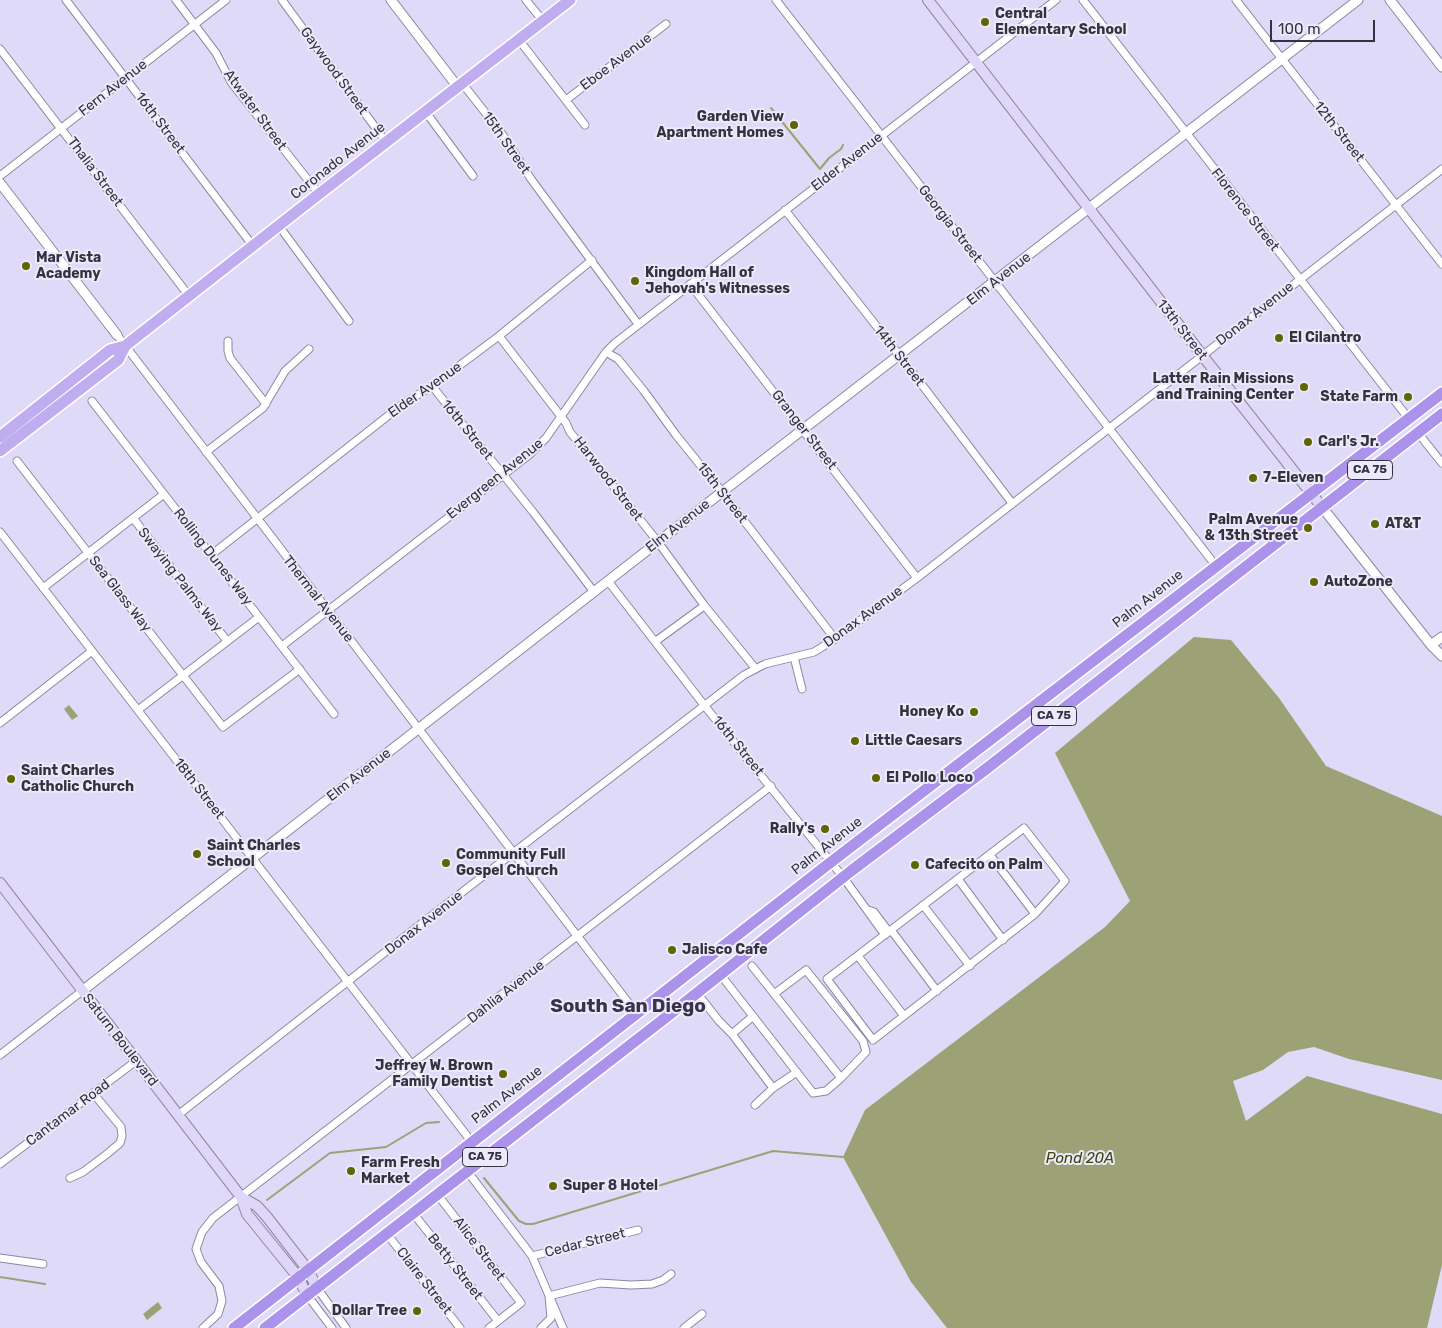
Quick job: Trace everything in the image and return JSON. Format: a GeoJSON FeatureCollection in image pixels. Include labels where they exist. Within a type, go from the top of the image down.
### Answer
{"type":"FeatureCollection","features":[{"type":"Feature","properties":{"kind":"highway","name":"Palm Avenue"},"geometry":{"type":"LineString","coordinates":[[234,1328],[471,1141],[831,862],[1442,393]]}},
{"type":"Feature","properties":{"kind":"highway","name":"CA 75"},"geometry":{"type":"LineString","coordinates":[[265,1328],[697,993],[843,877],[986,769],[1442,414]]}},
{"type":"Feature","properties":{"kind":"main road","name":"Coronado Avenue"},"geometry":{"type":"LineString","coordinates":[[0,437],[110,350],[125,346],[570,0]]}},
{"type":"Feature","properties":{"kind":"main road","name":"13th Street"},"geometry":{"type":"LineString","coordinates":[[928,0],[1322,507]]}},
{"type":"Feature","properties":{"kind":"main road","name":"Coronado Avenue"},"geometry":{"type":"LineString","coordinates":[[0,452],[118,360],[125,346]]}},
{"type":"Feature","properties":{"kind":"main road","name":"Saturn Boulevard"},"geometry":{"type":"LineString","coordinates":[[0,883],[241,1197],[247,1214],[298,1278],[307,1295]]}},
{"type":"Feature","properties":{"kind":"main road","name":"Saturn Boulevard"},"geometry":{"type":"LineString","coordinates":[[241,1197],[257,1206],[308,1270],[317,1288]]}},
{"type":"Feature","properties":{"kind":"street","name":"16th Street"},"geometry":{"type":"LineString","coordinates":[[66,0],[253,246]]}},
{"type":"Feature","properties":{"kind":"street","name":"Atwater Street"},"geometry":{"type":"LineString","coordinates":[[176,0],[216,53],[231,82],[319,194]]}},
{"type":"Feature","properties":{"kind":"street","name":"Fern Avenue"},"geometry":{"type":"LineString","coordinates":[[0,176],[226,0]]}},
{"type":"Feature","properties":{"kind":"street","name":"Gaywood Street"},"geometry":{"type":"LineString","coordinates":[[282,0],[386,142]]}},
{"type":"Feature","properties":{"kind":"street","name":"15th Street"},"geometry":{"type":"LineString","coordinates":[[391,0],[502,134],[531,179],[638,324]]}},
{"type":"Feature","properties":{"kind":"street"},"geometry":{"type":"LineString","coordinates":[[526,0],[543,21]]}},
{"type":"Feature","properties":{"kind":"street","name":"Georgia Street"},"geometry":{"type":"LineString","coordinates":[[776,0],[1216,566]]}},
{"type":"Feature","properties":{"kind":"street","name":"Elder Avenue"},"geometry":{"type":"LineString","coordinates":[[638,324],[1056,0]]}},
{"type":"Feature","properties":{"kind":"street","name":"Florence Street"},"geometry":{"type":"LineString","coordinates":[[1083,0],[1408,419]]}},
{"type":"Feature","properties":{"kind":"street","name":"12th Street"},"geometry":{"type":"LineString","coordinates":[[1236,0],[1442,264]]}},
{"type":"Feature","properties":{"kind":"street","name":"Elm Avenue"},"geometry":{"type":"LineString","coordinates":[[0,1055],[608,580],[1358,0]]}},
{"type":"Feature","properties":{"kind":"street"},"geometry":{"type":"LineString","coordinates":[[1390,0],[1442,68]]}},
{"type":"Feature","properties":{"kind":"street","name":"Eboe Avenue"},"geometry":{"type":"LineString","coordinates":[[566,100],[666,24]]}},
{"type":"Feature","properties":{"kind":"street"},"geometry":{"type":"LineString","coordinates":[[519,40],[585,125]]}},
{"type":"Feature","properties":{"kind":"street","name":"Thalia Street"},"geometry":{"type":"LineString","coordinates":[[0,49],[189,296]]}},
{"type":"Feature","properties":{"kind":"street"},"geometry":{"type":"LineString","coordinates":[[425,111],[473,176]]}},
{"type":"Feature","properties":{"kind":"street","name":"Donax Avenue"},"geometry":{"type":"LineString","coordinates":[[178,1115],[704,705],[755,668],[814,652],[835,639],[917,578],[1442,168]]}},
{"type":"Feature","properties":{"kind":"street","name":"Thermal Avenue"},"geometry":{"type":"LineString","coordinates":[[0,183],[637,1014]]}},
{"type":"Feature","properties":{"kind":"street","name":"14th Street"},"geometry":{"type":"LineString","coordinates":[[785,210],[1012,503]]}},
{"type":"Feature","properties":{"kind":"street"},"geometry":{"type":"LineString","coordinates":[[279,226],[349,321]]}},
{"type":"Feature","properties":{"kind":"street","name":"Elder Avenue"},"geometry":{"type":"LineString","coordinates":[[212,555],[403,404],[432,386],[499,336],[592,260]]}},
{"type":"Feature","properties":{"kind":"street","name":"Granger Street"},"geometry":{"type":"LineString","coordinates":[[690,284],[917,578]]}},
{"type":"Feature","properties":{"kind":"street","name":"Evergreen Avenue"},"geometry":{"type":"LineString","coordinates":[[282,646],[529,455],[546,438],[606,352],[638,324]]}},
{"type":"Feature","properties":{"kind":"street","name":"Harwood Street"},"geometry":{"type":"LineString","coordinates":[[499,336],[561,417],[570,432],[658,542],[704,606],[755,668]]}},
{"type":"Feature","properties":{"kind":"street"},"geometry":{"type":"LineString","coordinates":[[228,341],[230,358],[266,404]]}},
{"type":"Feature","properties":{"kind":"street"},"geometry":{"type":"LineString","coordinates":[[206,452],[266,404],[285,371],[309,349]]}},
{"type":"Feature","properties":{"kind":"street","name":"15th Street"},"geometry":{"type":"LineString","coordinates":[[606,352],[618,359],[644,391],[835,639]]}},
{"type":"Feature","properties":{"kind":"street","name":"16th Street"},"geometry":{"type":"LineString","coordinates":[[432,386],[594,592]]}},
{"type":"Feature","properties":{"kind":"street","name":"Rolling Dunes Way"},"geometry":{"type":"LineString","coordinates":[[92,401],[334,714]]}},
{"type":"Feature","properties":{"kind":"street"},"geometry":{"type":"LineString","coordinates":[[1418,433],[1442,463]]}},
{"type":"Feature","properties":{"kind":"street","name":"Sea Glass Way"},"geometry":{"type":"LineString","coordinates":[[17,460],[223,727],[300,669]]}},
{"type":"Feature","properties":{"kind":"street"},"geometry":{"type":"LineString","coordinates":[[43,588],[164,494]]}},
{"type":"Feature","properties":{"kind":"street","name":"13th Street"},"geometry":{"type":"LineString","coordinates":[[1322,507],[1431,645],[1442,656]]}},
{"type":"Feature","properties":{"kind":"street","name":"Swaying Palms Way"},"geometry":{"type":"LineString","coordinates":[[133,518],[227,641]]}},
{"type":"Feature","properties":{"kind":"street","name":"18th Street"},"geometry":{"type":"LineString","coordinates":[[0,532],[471,1141]]}},
{"type":"Feature","properties":{"kind":"street","name":"16th Street"},"geometry":{"type":"LineString","coordinates":[[608,580],[704,705],[843,877],[868,910],[870,916],[888,932],[937,991]]}},
{"type":"Feature","properties":{"kind":"street"},"geometry":{"type":"LineString","coordinates":[[656,641],[704,606]]}},
{"type":"Feature","properties":{"kind":"street"},"geometry":{"type":"LineString","coordinates":[[138,710],[259,617]]}},
{"type":"Feature","properties":{"kind":"street"},"geometry":{"type":"LineString","coordinates":[[1431,645],[1442,637]]}},
{"type":"Feature","properties":{"kind":"street"},"geometry":{"type":"LineString","coordinates":[[0,723],[92,651]]}},
{"type":"Feature","properties":{"kind":"street"},"geometry":{"type":"LineString","coordinates":[[794,657],[802,689]]}},
{"type":"Feature","properties":{"kind":"street","name":"Dahlia Avenue"},"geometry":{"type":"LineString","coordinates":[[203,1328],[218,1314],[222,1306],[219,1286],[201,1262],[196,1249],[202,1232],[213,1218],[771,786]]}},
{"type":"Feature","properties":{"kind":"street"},"geometry":{"type":"LineString","coordinates":[[1024,828],[1065,881],[1035,914],[873,1040],[828,979],[990,855],[1024,828]]}},
{"type":"Feature","properties":{"kind":"street"},"geometry":{"type":"LineString","coordinates":[[990,855],[1035,914]]}},
{"type":"Feature","properties":{"kind":"street"},"geometry":{"type":"LineString","coordinates":[[958,879],[1003,940]]}},
{"type":"Feature","properties":{"kind":"street"},"geometry":{"type":"LineString","coordinates":[[923,906],[970,966]]}},
{"type":"Feature","properties":{"kind":"street"},"geometry":{"type":"LineString","coordinates":[[858,956],[904,1016]]}},
{"type":"Feature","properties":{"kind":"street"},"geometry":{"type":"LineString","coordinates":[[752,966],[841,1078]]}},
{"type":"Feature","properties":{"kind":"street"},"geometry":{"type":"LineString","coordinates":[[720,974],[813,1092],[826,1091],[866,1052],[863,1041],[806,970],[774,994]]}},
{"type":"Feature","properties":{"kind":"street"},"geometry":{"type":"LineString","coordinates":[[697,993],[732,1034],[773,1088]]}},
{"type":"Feature","properties":{"kind":"street"},"geometry":{"type":"LineString","coordinates":[[732,1034],[752,1017]]}},
{"type":"Feature","properties":{"kind":"street","name":"Cantamar Road"},"geometry":{"type":"LineString","coordinates":[[0,1164],[136,1061]]}},
{"type":"Feature","properties":{"kind":"street"},"geometry":{"type":"LineString","coordinates":[[755,1105],[773,1088],[797,1072]]}},
{"type":"Feature","properties":{"kind":"street"},"geometry":{"type":"LineString","coordinates":[[70,1178],[84,1172],[107,1154],[120,1143],[122,1136],[121,1127],[92,1093]]}},
{"type":"Feature","properties":{"kind":"street"},"geometry":{"type":"LineString","coordinates":[[467,1171],[532,1256],[563,1328]]}},
{"type":"Feature","properties":{"kind":"street","name":"Alice Street"},"geometry":{"type":"LineString","coordinates":[[437,1194],[521,1303],[498,1321]]}},
{"type":"Feature","properties":{"kind":"street","name":"Betty Street"},"geometry":{"type":"LineString","coordinates":[[413,1213],[498,1321]]}},
{"type":"Feature","properties":{"kind":"street","name":"Cedar Street"},"geometry":{"type":"LineString","coordinates":[[532,1256],[638,1230]]}},
{"type":"Feature","properties":{"kind":"street","name":"Claire Street"},"geometry":{"type":"LineString","coordinates":[[387,1234],[460,1328]]}},
{"type":"Feature","properties":{"kind":"street"},"geometry":{"type":"LineString","coordinates":[[0,1258],[44,1264]]}},
{"type":"Feature","properties":{"kind":"street"},"geometry":{"type":"LineString","coordinates":[[549,1296],[600,1283],[652,1284],[663,1280],[671,1274]]}},
{"type":"Feature","properties":{"kind":"street","name":"Saturn Boulevard"},"geometry":{"type":"LineString","coordinates":[[317,1288],[346,1328]]}},
{"type":"Feature","properties":{"kind":"street","name":"Saturn Boulevard"},"geometry":{"type":"LineString","coordinates":[[307,1295],[332,1328]]}},
{"type":"Feature","properties":{"kind":"street"},"geometry":{"type":"LineString","coordinates":[[541,1328],[551,1318],[549,1296]]}},
{"type":"Feature","properties":{"kind":"street"},"geometry":{"type":"LineString","coordinates":[[684,1328],[702,1314]]}},
{"type":"Feature","properties":{"kind":"street"},"geometry":{"type":"LineString","coordinates":[[489,1328],[498,1321]]}},
{"type":"Feature","properties":{"kind":"water","name":"Pond 20A"},"geometry":{"type":"Polygon","coordinates":[[[1194,637],[1231,640],[1279,698],[1326,766],[1442,816],[1442,1080],[1349,1059],[1314,1047],[1288,1052],[1263,1070],[1233,1081],[1246,1121],[1307,1076],[1442,1114],[1442,1265],[1427,1328],[947,1328],[911,1282],[843,1157],[865,1110],[1105,927],[1130,901],[1055,753],[1194,637]]]}},
{"type":"Feature","properties":{"kind":"water"},"geometry":{"type":"Polygon","coordinates":[[[69,705],[78,716],[72,720],[64,709],[69,705]]]}},
{"type":"Feature","properties":{"kind":"water"},"geometry":{"type":"Polygon","coordinates":[[[158,1302],[162,1308],[147,1320],[143,1314],[158,1302]]]}},
{"type":"Feature","properties":{"kind":"waterway"},"geometry":{"type":"LineString","coordinates":[[771,108],[820,169],[843,145]]}},
{"type":"Feature","properties":{"kind":"waterway"},"geometry":{"type":"LineString","coordinates":[[267,1200],[330,1153],[386,1147],[426,1123],[439,1122]]}},
{"type":"Feature","properties":{"kind":"waterway"},"geometry":{"type":"LineString","coordinates":[[484,1178],[519,1221],[533,1224],[773,1151],[843,1157]]}},
{"type":"Feature","properties":{"kind":"waterway"},"geometry":{"type":"LineString","coordinates":[[0,1277],[45,1284]]}},
{"type":"Feature","properties":{"kind":"place","name":"Central Elementary School"},"geometry":{"type":"Point","coordinates":[985,22]}},
{"type":"Feature","properties":{"kind":"place","name":"Garden View Apartment Homes"},"geometry":{"type":"Point","coordinates":[794,125]}},
{"type":"Feature","properties":{"kind":"place","name":"Mar Vista Academy"},"geometry":{"type":"Point","coordinates":[26,266]}},
{"type":"Feature","properties":{"kind":"place","name":"Kingdom Hall of Jehovah's Witnesses"},"geometry":{"type":"Point","coordinates":[635,281]}},
{"type":"Feature","properties":{"kind":"place","name":"El Cilantro"},"geometry":{"type":"Point","coordinates":[1279,338]}},
{"type":"Feature","properties":{"kind":"place","name":"Latter Rain Missions and Training Center"},"geometry":{"type":"Point","coordinates":[1304,387]}},
{"type":"Feature","properties":{"kind":"place","name":"State Farm"},"geometry":{"type":"Point","coordinates":[1408,397]}},
{"type":"Feature","properties":{"kind":"place","name":"Carl's Jr."},"geometry":{"type":"Point","coordinates":[1308,442]}},
{"type":"Feature","properties":{"kind":"place","name":"7-Eleven"},"geometry":{"type":"Point","coordinates":[1253,478]}},
{"type":"Feature","properties":{"kind":"place","name":"AT&T"},"geometry":{"type":"Point","coordinates":[1375,524]}},
{"type":"Feature","properties":{"kind":"place","name":"Palm Avenue & 13th Street"},"geometry":{"type":"Point","coordinates":[1308,528]}},
{"type":"Feature","properties":{"kind":"place","name":"AutoZone"},"geometry":{"type":"Point","coordinates":[1314,582]}},
{"type":"Feature","properties":{"kind":"place","name":"Honey Ko"},"geometry":{"type":"Point","coordinates":[974,712]}},
{"type":"Feature","properties":{"kind":"place","name":"Little Caesars"},"geometry":{"type":"Point","coordinates":[855,741]}},
{"type":"Feature","properties":{"kind":"place","name":"El Pollo Loco"},"geometry":{"type":"Point","coordinates":[876,778]}},
{"type":"Feature","properties":{"kind":"place","name":"Saint Charles Catholic Church"},"geometry":{"type":"Point","coordinates":[11,779]}},
{"type":"Feature","properties":{"kind":"place","name":"Rally's"},"geometry":{"type":"Point","coordinates":[825,829]}},
{"type":"Feature","properties":{"kind":"place","name":"Saint Charles School"},"geometry":{"type":"Point","coordinates":[197,854]}},
{"type":"Feature","properties":{"kind":"place","name":"Community Full Gospel Church"},"geometry":{"type":"Point","coordinates":[446,863]}},
{"type":"Feature","properties":{"kind":"place","name":"Cafecito on Palm"},"geometry":{"type":"Point","coordinates":[915,865]}},
{"type":"Feature","properties":{"kind":"place","name":"Jalisco Cafe"},"geometry":{"type":"Point","coordinates":[672,950]}},
{"type":"Feature","properties":{"kind":"place","name":"Jeffrey W. Brown Family Dentist"},"geometry":{"type":"Point","coordinates":[503,1074]}},
{"type":"Feature","properties":{"kind":"place","name":"Farm Fresh Market"},"geometry":{"type":"Point","coordinates":[351,1171]}},
{"type":"Feature","properties":{"kind":"place","name":"Super 8 Hotel"},"geometry":{"type":"Point","coordinates":[553,1186]}},
{"type":"Feature","properties":{"kind":"place","name":"Dollar Tree"},"geometry":{"type":"Point","coordinates":[417,1311]}},
{"type":"Feature","properties":{"kind":"district","name":"South San Diego"},"geometry":{"type":"Point","coordinates":[628,1007]}}]}
